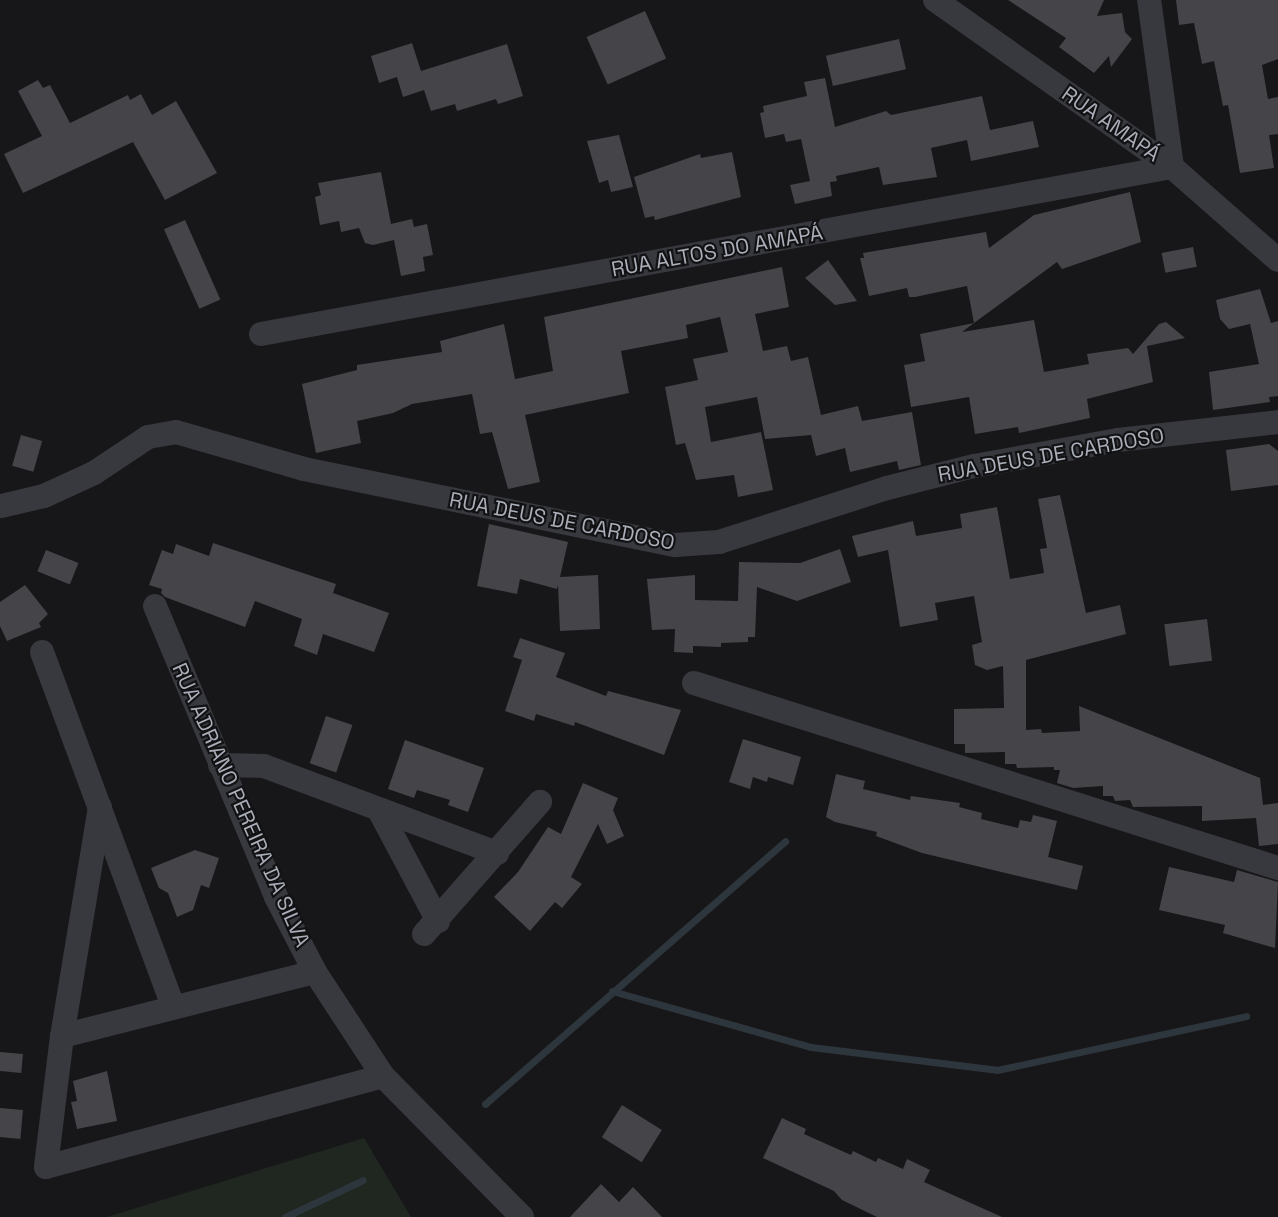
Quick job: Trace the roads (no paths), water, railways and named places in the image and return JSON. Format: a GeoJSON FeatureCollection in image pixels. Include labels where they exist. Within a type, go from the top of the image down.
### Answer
{"type":"FeatureCollection","features":[{"type":"Feature","properties":{"kind":"street","name":"RUA AMAPÁ"},"geometry":{"type":"LineString","coordinates":[[934,0],[1172,167],[1278,260]]}},
{"type":"Feature","properties":{"kind":"street"},"geometry":{"type":"LineString","coordinates":[[1149,0],[1172,167]]}},
{"type":"Feature","properties":{"kind":"street","name":"RUA ALTOS DO AMAPÁ"},"geometry":{"type":"LineString","coordinates":[[261,334],[1172,167]]}},
{"type":"Feature","properties":{"kind":"street","name":"RUA DEUS DE CARDOSO"},"geometry":{"type":"LineString","coordinates":[[1,506],[44,496],[94,473],[148,437],[176,432],[304,469],[675,545],[719,542],[887,488],[974,466],[1118,440],[1278,422]]}},
{"type":"Feature","properties":{"kind":"street","name":"RUA ADRIANO PEREIRA DA SILVA"},"geometry":{"type":"LineString","coordinates":[[155,606],[276,897],[315,972],[383,1076],[519,1216]]}},
{"type":"Feature","properties":{"kind":"street"},"geometry":{"type":"LineString","coordinates":[[42,652],[173,1006]]}},
{"type":"Feature","properties":{"kind":"street"},"geometry":{"type":"LineString","coordinates":[[694,683],[1278,868]]}},
{"type":"Feature","properties":{"kind":"street"},"geometry":{"type":"LineString","coordinates":[[220,765],[264,766],[497,853]]}},
{"type":"Feature","properties":{"kind":"street"},"geometry":{"type":"LineString","coordinates":[[379,810],[431,927],[540,802]]}},
{"type":"Feature","properties":{"kind":"street"},"geometry":{"type":"LineString","coordinates":[[100,807],[62,1036],[46,1167],[383,1076]]}},
{"type":"Feature","properties":{"kind":"street"},"geometry":{"type":"LineString","coordinates":[[62,1036],[173,1006],[315,972]]}},
{"type":"Feature","properties":{"kind":"waterway"},"geometry":{"type":"LineString","coordinates":[[485,1104],[785,841]]}},
{"type":"Feature","properties":{"kind":"waterway"},"geometry":{"type":"LineString","coordinates":[[612,991],[811,1047],[997,1070],[1246,1016]]}},
{"type":"Feature","properties":{"kind":"waterway"},"geometry":{"type":"LineString","coordinates":[[285,1217],[363,1180]]}}]}
